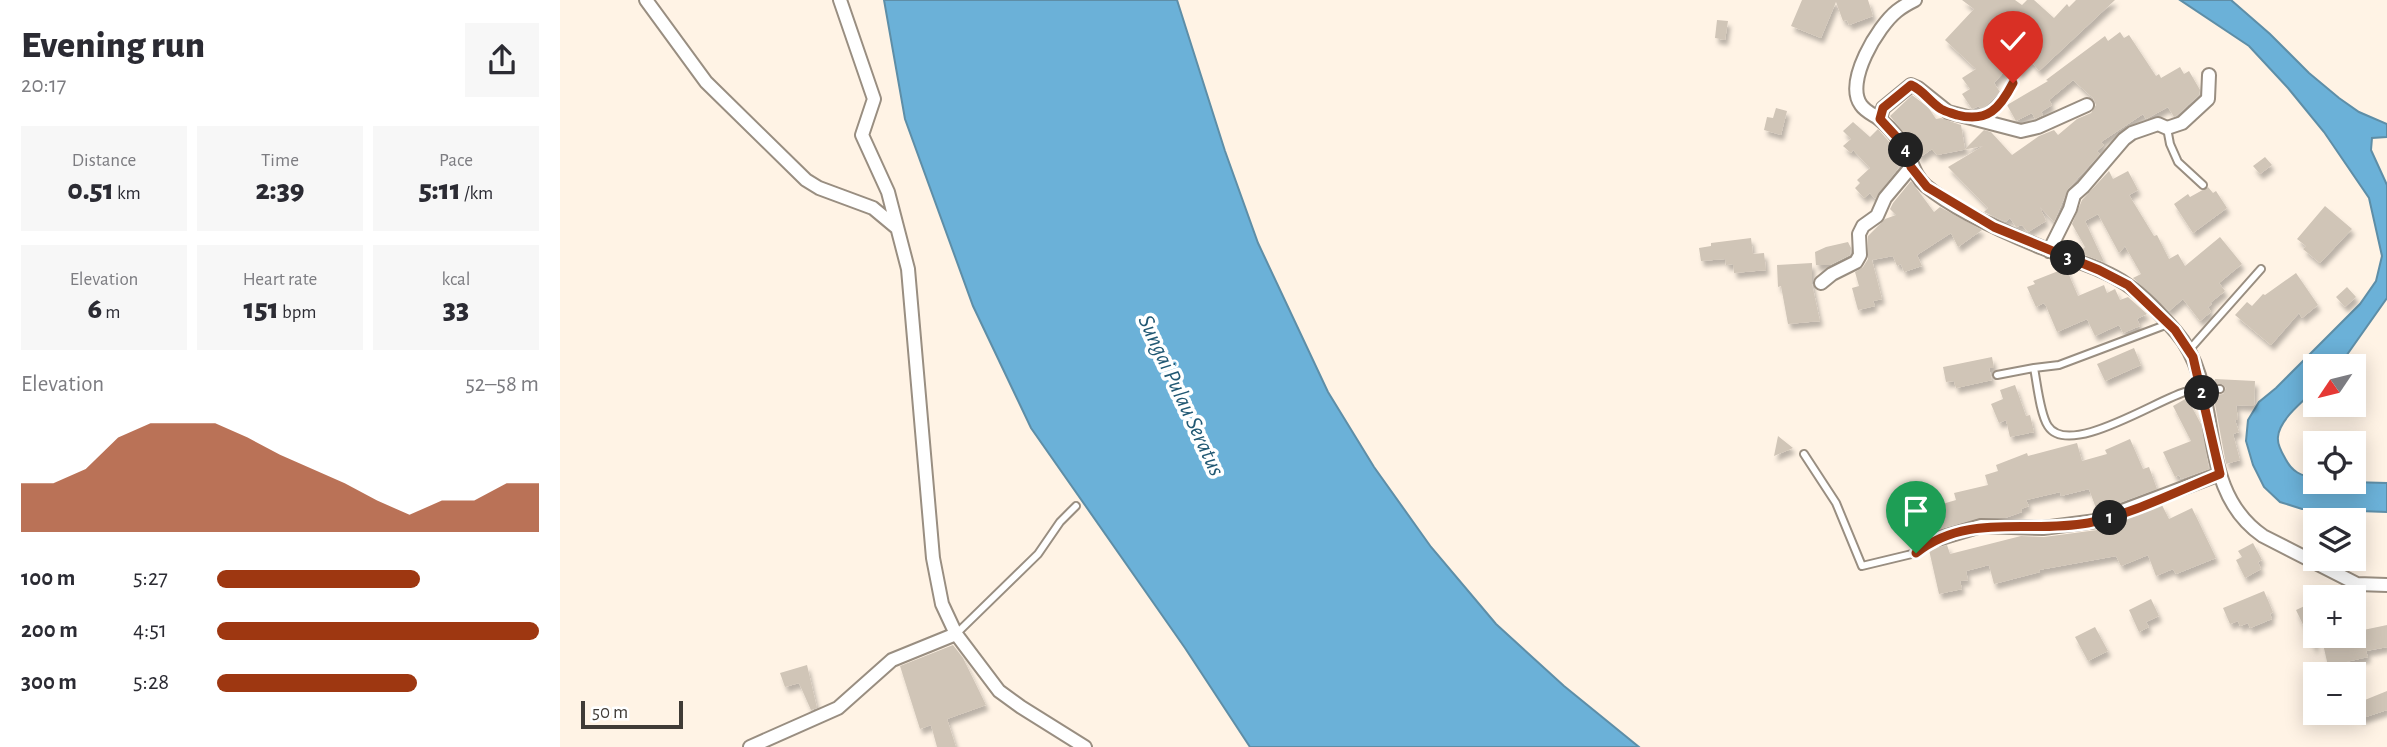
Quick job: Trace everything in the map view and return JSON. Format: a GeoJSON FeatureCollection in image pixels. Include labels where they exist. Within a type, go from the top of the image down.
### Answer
{"type":"FeatureCollection","features":[{"type":"Feature","properties":{"kind":"street"},"geometry":{"type":"LineString","coordinates":[[646,0],[712,89],[806,180],[819,188],[873,208],[899,229]]}},
{"type":"Feature","properties":{"kind":"street"},"geometry":{"type":"LineString","coordinates":[[840,0],[874,99],[863,126],[863,138],[886,186],[899,229],[911,287],[935,576],[942,604],[956,634],[993,684],[1006,696],[1085,747]]}},
{"type":"Feature","properties":{"kind":"street"},"geometry":{"type":"LineString","coordinates":[[1915,0],[1897,10],[1883,26],[1864,59],[1857,81],[1858,101],[1861,106],[1880,119],[1902,143],[1911,167],[1919,179],[1939,195],[1994,227],[2099,270],[2128,285],[2169,324],[2190,349],[2197,367],[2210,438],[2220,474],[2230,500],[2249,527],[2357,584],[2387,585]]}},
{"type":"Feature","properties":{"kind":"street"},"geometry":{"type":"LineString","coordinates":[[2049,251],[2074,195],[2124,139],[2158,124],[2167,128],[2182,123],[2208,99],[2209,75]]}},
{"type":"Feature","properties":{"kind":"street"},"geometry":{"type":"LineString","coordinates":[[1880,119],[1883,108],[1911,85],[1942,110],[2014,130],[2028,131],[2087,105]]}},
{"type":"Feature","properties":{"kind":"street"},"geometry":{"type":"LineString","coordinates":[[1821,282],[1856,262],[1860,255],[1860,234],[1863,226],[1877,216],[1885,198],[1911,167]]}},
{"type":"Feature","properties":{"kind":"street"},"geometry":{"type":"LineString","coordinates":[[1931,541],[1981,526],[2043,528],[2096,521],[2220,474]]}},
{"type":"Feature","properties":{"kind":"street"},"geometry":{"type":"LineString","coordinates":[[750,747],[838,708],[892,660],[956,634]]}},
{"type":"Feature","properties":{"kind":"lane"},"geometry":{"type":"LineString","coordinates":[[2167,128],[2178,162],[2203,185]]}},
{"type":"Feature","properties":{"kind":"lane"},"geometry":{"type":"LineString","coordinates":[[2190,349],[2261,269]]}},
{"type":"Feature","properties":{"kind":"lane"},"geometry":{"type":"LineString","coordinates":[[1997,375],[2059,365],[2169,324]]}},
{"type":"Feature","properties":{"kind":"lane"},"geometry":{"type":"LineString","coordinates":[[2034,368],[2046,425],[2053,432],[2063,435],[2098,431],[2187,391],[2221,389]]}},
{"type":"Feature","properties":{"kind":"lane"},"geometry":{"type":"LineString","coordinates":[[1804,454],[1836,503],[1862,566],[1916,553],[1931,541]]}},
{"type":"Feature","properties":{"kind":"lane"},"geometry":{"type":"LineString","coordinates":[[956,634],[1038,554],[1060,522],[1076,506]]}},
{"type":"Feature","properties":{"kind":"path"},"geometry":{"type":"LineString","coordinates":[[1972,119],[1985,116],[2003,102],[2013,83]]}},
{"type":"Feature","properties":{"kind":"water","name":"Sungai Pulau Seratus"},"geometry":{"type":"Polygon","coordinates":[[[884,0],[1177,0],[1225,151],[1258,243],[1328,392],[1374,467],[1431,547],[1496,624],[1564,686],[1639,747],[1250,747],[1185,648],[1031,428],[973,306],[905,119],[884,0]]]}},
{"type":"Feature","properties":{"kind":"water"},"geometry":{"type":"Polygon","coordinates":[[[2180,0],[2231,0],[2339,98],[2359,112],[2387,124],[2387,137],[2372,138],[2371,150],[2387,185],[2387,298],[2347,354],[2310,354],[2360,304],[2376,281],[2382,256],[2369,198],[2324,132],[2249,46],[2180,0]]]}},
{"type":"Feature","properties":{"kind":"water"},"geometry":{"type":"Polygon","coordinates":[[[2303,361],[2303,401],[2283,424],[2278,440],[2291,467],[2303,475],[2303,494],[2366,494],[2366,482],[2387,483],[2387,512],[2366,511],[2366,508],[2302,509],[2280,502],[2264,487],[2253,465],[2246,441],[2248,420],[2259,402],[2303,361]]]}},
{"type":"Feature","properties":{"kind":"building"},"geometry":{"type":"Polygon","coordinates":[[[1802,0],[1868,0],[1873,16],[1849,25],[1847,20],[1843,21],[1836,2],[1821,38],[1791,26],[1802,0]]]}},
{"type":"Feature","properties":{"kind":"building"},"geometry":{"type":"Polygon","coordinates":[[[1962,0],[2015,0],[2022,5],[2027,0],[2034,0],[2054,18],[2067,4],[2069,7],[2076,0],[2115,0],[2039,71],[2031,61],[2019,73],[2011,64],[1994,83],[2000,92],[1981,110],[1979,106],[1972,109],[1962,94],[1970,89],[1962,78],[1976,69],[1945,40],[1974,9],[1962,0]]]}},
{"type":"Feature","properties":{"kind":"building"},"geometry":{"type":"Polygon","coordinates":[[[1717,20],[1728,21],[1725,40],[1715,38],[1717,20]]]}},
{"type":"Feature","properties":{"kind":"building"},"geometry":{"type":"Polygon","coordinates":[[[2120,32],[2124,38],[2129,35],[2156,76],[2159,74],[2161,78],[2180,67],[2184,74],[2189,71],[2200,90],[2199,95],[2174,117],[2168,107],[2146,119],[2143,114],[2101,142],[2104,145],[2097,151],[2100,154],[2068,189],[2054,222],[2040,207],[2046,221],[2028,232],[2022,225],[2016,227],[2010,218],[2006,222],[1984,212],[1988,208],[1948,167],[1983,146],[1937,155],[1932,149],[1919,158],[1911,141],[1890,116],[1912,95],[1928,107],[1936,119],[1941,118],[1961,125],[1965,149],[1984,130],[1991,132],[2012,155],[2039,136],[2054,130],[2058,135],[2077,119],[2091,113],[2096,105],[2093,98],[2073,80],[2049,100],[2052,105],[2035,119],[2032,113],[2016,121],[2007,105],[2048,81],[2046,80],[2105,36],[2108,41],[2120,32]]]}},
{"type":"Feature","properties":{"kind":"building"},"geometry":{"type":"Polygon","coordinates":[[[1776,108],[1787,111],[1781,135],[1764,130],[1767,117],[1773,118],[1776,108]]]}},
{"type":"Feature","properties":{"kind":"building"},"geometry":{"type":"Polygon","coordinates":[[[1853,122],[1870,137],[1878,129],[1893,146],[1902,162],[1894,163],[1899,167],[1875,199],[1870,193],[1864,198],[1855,188],[1860,183],[1857,180],[1870,168],[1853,150],[1851,153],[1843,146],[1851,139],[1843,131],[1853,122]]]}},
{"type":"Feature","properties":{"kind":"building"},"geometry":{"type":"Polygon","coordinates":[[[2265,157],[2272,165],[2260,174],[2253,166],[2265,157]]]}},
{"type":"Feature","properties":{"kind":"building"},"geometry":{"type":"Polygon","coordinates":[[[2109,171],[2113,179],[2128,171],[2138,190],[2129,195],[2154,236],[2157,235],[2169,259],[2178,254],[2185,266],[2220,237],[2242,264],[2219,283],[2225,291],[2210,303],[2212,304],[2208,307],[2211,312],[2200,321],[2183,299],[2169,311],[2133,278],[2141,274],[2125,246],[2119,253],[2098,214],[2085,221],[2104,262],[2081,251],[2085,247],[2072,224],[2082,200],[2109,171]]]}},
{"type":"Feature","properties":{"kind":"building"},"geometry":{"type":"Polygon","coordinates":[[[1911,181],[1934,212],[1940,207],[1982,230],[1958,247],[1951,233],[1917,255],[1922,266],[1904,272],[1901,264],[1897,266],[1893,256],[1872,260],[1882,299],[1873,301],[1875,306],[1858,310],[1852,288],[1859,286],[1855,272],[1863,267],[1868,259],[1868,236],[1885,219],[1896,215],[1890,209],[1911,181]]]}},
{"type":"Feature","properties":{"kind":"building"},"geometry":{"type":"Polygon","coordinates":[[[2208,187],[2213,193],[2216,191],[2227,208],[2193,233],[2174,204],[2188,194],[2190,197],[2208,187]]]}},
{"type":"Feature","properties":{"kind":"building"},"geometry":{"type":"Polygon","coordinates":[[[2325,206],[2352,229],[2320,263],[2303,249],[2306,246],[2297,239],[2325,206]]]}},
{"type":"Feature","properties":{"kind":"building"},"geometry":{"type":"Polygon","coordinates":[[[1751,238],[1753,254],[1764,253],[1766,270],[1734,273],[1733,264],[1726,265],[1725,259],[1701,261],[1699,248],[1711,246],[1711,243],[1751,238]]]}},
{"type":"Feature","properties":{"kind":"building"},"geometry":{"type":"Polygon","coordinates":[[[1848,242],[1850,255],[1830,265],[1816,265],[1815,252],[1848,242]]]}},
{"type":"Feature","properties":{"kind":"building"},"geometry":{"type":"Polygon","coordinates":[[[1812,263],[1812,284],[1820,321],[1788,324],[1781,286],[1778,287],[1777,265],[1812,263]]]}},
{"type":"Feature","properties":{"kind":"building"},"geometry":{"type":"Polygon","coordinates":[[[2066,268],[2078,296],[2104,285],[2107,293],[2115,289],[2120,300],[2128,297],[2147,314],[2137,319],[2140,326],[2123,333],[2119,325],[2095,336],[2087,319],[2057,332],[2044,303],[2036,307],[2027,287],[2035,284],[2033,281],[2066,268]]]}},
{"type":"Feature","properties":{"kind":"building"},"geometry":{"type":"Polygon","coordinates":[[[2296,273],[2318,305],[2302,318],[2299,313],[2271,345],[2235,315],[2247,302],[2252,306],[2263,294],[2296,273]]]}},
{"type":"Feature","properties":{"kind":"building"},"geometry":{"type":"Polygon","coordinates":[[[2347,287],[2356,297],[2345,307],[2336,297],[2347,287]]]}},
{"type":"Feature","properties":{"kind":"building"},"geometry":{"type":"Polygon","coordinates":[[[2134,348],[2141,365],[2105,381],[2097,364],[2134,348]]]}},
{"type":"Feature","properties":{"kind":"building"},"geometry":{"type":"Polygon","coordinates":[[[1992,357],[1994,368],[1989,368],[1992,380],[1956,388],[1954,381],[1946,382],[1943,367],[1992,357]]]}},
{"type":"Feature","properties":{"kind":"building"},"geometry":{"type":"Polygon","coordinates":[[[2215,379],[2255,381],[2254,406],[2236,405],[2238,420],[2235,420],[2239,432],[2233,434],[2240,460],[2226,464],[2214,395],[2223,394],[2226,388],[2222,384],[2214,384],[2215,379]]]}},
{"type":"Feature","properties":{"kind":"building"},"geometry":{"type":"Polygon","coordinates":[[[2015,385],[2026,416],[2030,415],[2034,432],[2010,437],[2006,420],[1999,423],[1991,404],[2003,399],[2000,390],[2015,385]]]}},
{"type":"Feature","properties":{"kind":"building"},"geometry":{"type":"Polygon","coordinates":[[[2187,398],[2201,424],[2209,469],[2181,479],[2179,475],[2175,477],[2163,452],[2191,441],[2173,406],[2187,398]]]}},
{"type":"Feature","properties":{"kind":"building"},"geometry":{"type":"Polygon","coordinates":[[[1778,436],[1793,448],[1774,456],[1778,436]]]}},
{"type":"Feature","properties":{"kind":"building"},"geometry":{"type":"Polygon","coordinates":[[[2130,439],[2143,469],[2149,467],[2157,489],[2097,511],[2089,489],[2061,496],[2060,492],[2026,500],[2029,506],[2021,509],[2022,512],[2005,518],[1979,518],[1930,532],[1927,518],[1941,515],[1939,505],[1956,500],[1954,493],[1988,485],[1985,475],[1998,471],[1996,465],[2027,453],[2028,456],[2077,443],[2082,461],[2107,454],[2105,450],[2130,439]]]}},
{"type":"Feature","properties":{"kind":"building"},"geometry":{"type":"Polygon","coordinates":[[[2162,505],[2169,519],[2192,508],[2216,558],[2176,574],[2173,569],[2156,576],[2148,555],[2121,566],[2116,556],[2039,570],[2040,572],[1994,584],[1989,565],[1966,571],[1968,580],[1960,581],[1962,589],[1939,594],[1929,550],[1947,545],[1950,554],[2021,536],[2044,537],[2097,530],[2162,505]]]}},
{"type":"Feature","properties":{"kind":"building"},"geometry":{"type":"Polygon","coordinates":[[[2253,543],[2262,560],[2258,562],[2261,569],[2245,578],[2236,560],[2242,557],[2238,551],[2253,543]]]}},
{"type":"Feature","properties":{"kind":"building"},"geometry":{"type":"Polygon","coordinates":[[[2264,591],[2273,612],[2270,614],[2272,619],[2250,628],[2248,623],[2240,626],[2238,621],[2230,624],[2223,608],[2264,591]]]}},
{"type":"Feature","properties":{"kind":"building"},"geometry":{"type":"Polygon","coordinates":[[[2151,599],[2159,616],[2146,622],[2149,627],[2139,632],[2129,610],[2151,599]]]}},
{"type":"Feature","properties":{"kind":"building"},"geometry":{"type":"Polygon","coordinates":[[[2303,607],[2303,624],[2296,610],[2303,607]]]}},
{"type":"Feature","properties":{"kind":"building"},"geometry":{"type":"Polygon","coordinates":[[[2387,625],[2387,647],[2366,651],[2368,657],[2346,662],[2327,662],[2324,648],[2366,648],[2366,629],[2387,625]]]}},
{"type":"Feature","properties":{"kind":"building"},"geometry":{"type":"Polygon","coordinates":[[[2095,627],[2108,651],[2088,661],[2075,637],[2095,627]]]}},
{"type":"Feature","properties":{"kind":"building"},"geometry":{"type":"Polygon","coordinates":[[[953,645],[963,658],[986,705],[947,719],[956,747],[937,747],[931,725],[920,729],[900,666],[953,645]]]}},
{"type":"Feature","properties":{"kind":"building"},"geometry":{"type":"Polygon","coordinates":[[[807,665],[817,708],[811,710],[799,683],[785,687],[780,673],[807,665]]]}},
{"type":"Feature","properties":{"kind":"building"},"geometry":{"type":"Polygon","coordinates":[[[2387,691],[2387,710],[2366,717],[2366,700],[2387,691]]]}},
{"type":"Feature","properties":{"kind":"route"},"geometry":{"type":"LineString","coordinates":[[1916,553],[1931,541],[1981,526],[2043,528],[2109,518],[2220,474],[2210,438],[2197,367],[2190,349],[2175,330],[2143,298],[2117,278],[1994,227],[1927,187],[1911,167],[1902,143],[1880,119],[1883,108],[1911,85],[1942,110],[1972,119],[1985,116],[2003,102],[2013,83]]}}]}
